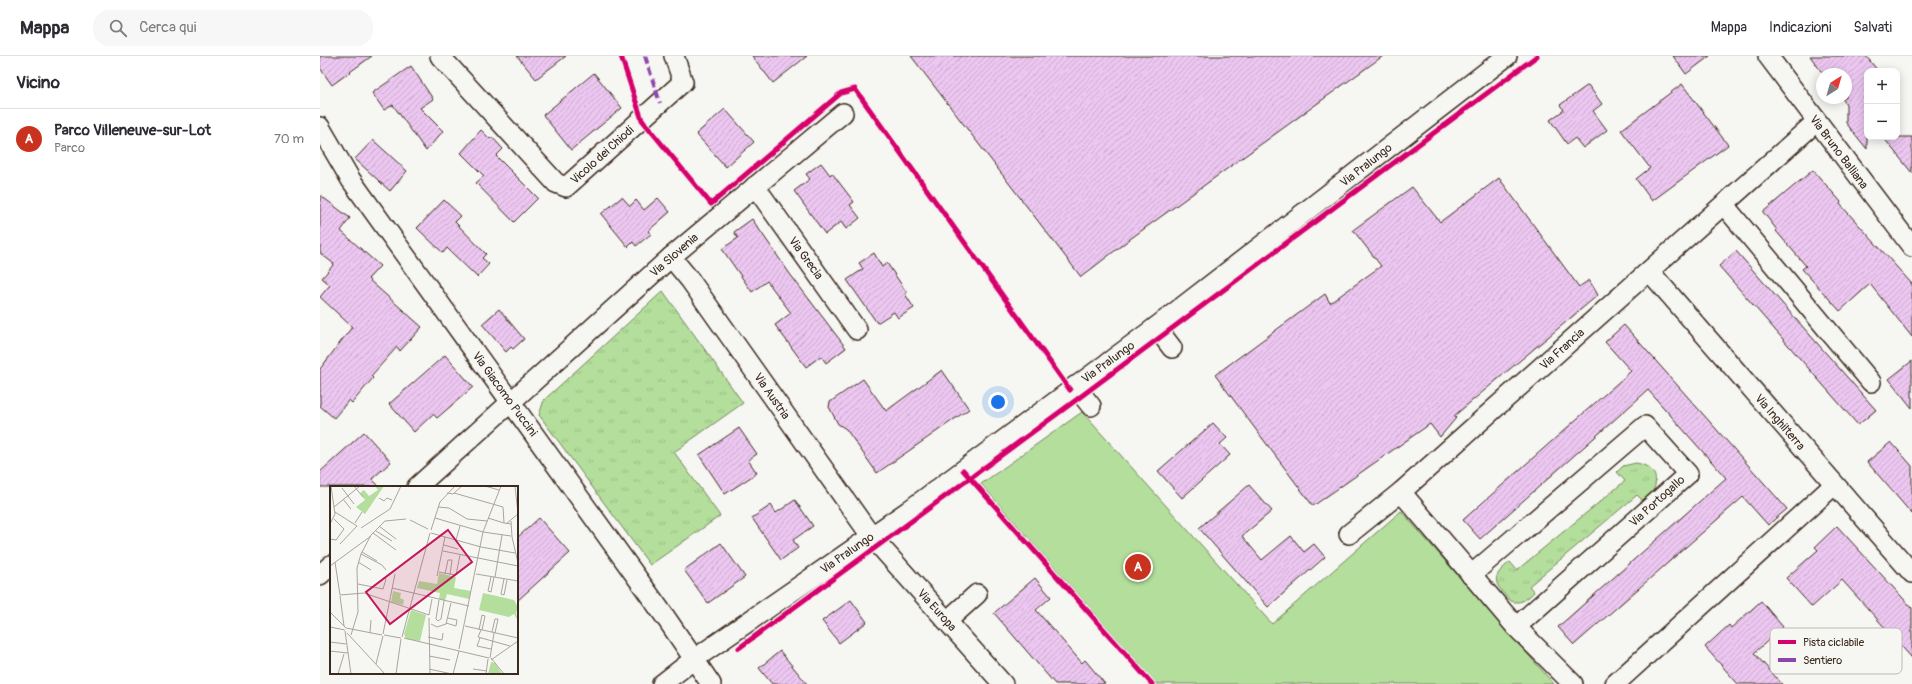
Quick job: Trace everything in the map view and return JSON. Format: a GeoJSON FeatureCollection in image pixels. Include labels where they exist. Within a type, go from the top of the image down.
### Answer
{"type":"FeatureCollection","features":[{"type":"Feature","properties":{"kind":"street","name":"Vicolo dei Chiodi"},"geometry":{"type":"LineString","coordinates":[[440,56],[556,183],[566,187],[683,82],[674,56]]}},
{"type":"Feature","properties":{"kind":"street","name":"Via Pralungo"},"geometry":{"type":"LineString","coordinates":[[662,684],[693,660],[908,511],[1075,386],[1156,328],[1507,56]]}},
{"type":"Feature","properties":{"kind":"street","name":"Via Bruno Balliana"},"geometry":{"type":"LineString","coordinates":[[1768,56],[1912,248]]}},
{"type":"Feature","properties":{"kind":"street","name":"Via Slovenia"},"geometry":{"type":"LineString","coordinates":[[418,486],[671,257],[843,113]]}},
{"type":"Feature","properties":{"kind":"street","name":"Via Francia"},"geometry":{"type":"LineString","coordinates":[[1349,534],[1401,492],[1650,272],[1816,122]]}},
{"type":"Feature","properties":{"kind":"street","name":"Via Giacomo Puccini"},"geometry":{"type":"LineString","coordinates":[[320,127],[351,180],[666,618],[693,660],[711,684]]}},
{"type":"Feature","properties":{"kind":"street","name":"Via Grecia"},"geometry":{"type":"LineString","coordinates":[[755,186],[857,330]]}},
{"type":"Feature","properties":{"kind":"street"},"geometry":{"type":"LineString","coordinates":[[1724,205],[1871,382]]}},
{"type":"Feature","properties":{"kind":"street","name":"Via Austria"},"geometry":{"type":"LineString","coordinates":[[671,257],[690,280],[871,536]]}},
{"type":"Feature","properties":{"kind":"street","name":"Via Inghilterra"},"geometry":{"type":"LineString","coordinates":[[1650,272],[1912,573]]}},
{"type":"Feature","properties":{"kind":"street"},"geometry":{"type":"LineString","coordinates":[[1156,328],[1172,348]]}},
{"type":"Feature","properties":{"kind":"street"},"geometry":{"type":"LineString","coordinates":[[1075,386],[1091,406]]}},
{"type":"Feature","properties":{"kind":"street","name":"Via Portogallo"},"geometry":{"type":"LineString","coordinates":[[1471,575],[1645,426],[1688,474],[1516,627]]}},
{"type":"Feature","properties":{"kind":"street"},"geometry":{"type":"LineString","coordinates":[[1615,684],[1834,485]]}},
{"type":"Feature","properties":{"kind":"street"},"geometry":{"type":"LineString","coordinates":[[1401,492],[1516,627],[1573,684]]}},
{"type":"Feature","properties":{"kind":"street","name":"Via Europa"},"geometry":{"type":"LineString","coordinates":[[871,536],[1003,684]]}},
{"type":"Feature","properties":{"kind":"street"},"geometry":{"type":"LineString","coordinates":[[320,575],[330,566]]}},
{"type":"Feature","properties":{"kind":"street"},"geometry":{"type":"LineString","coordinates":[[947,621],[977,594]]}},
{"type":"Feature","properties":{"kind":"green space"},"geometry":{"type":"Polygon","coordinates":[[[663,291],[743,403],[674,452],[720,516],[650,565],[539,415],[544,400],[663,291]]]}},
{"type":"Feature","properties":{"kind":"green space"},"geometry":{"type":"Polygon","coordinates":[[[1082,412],[1272,624],[1401,511],[1554,684],[1157,684],[981,484],[1082,412]]]}},
{"type":"Feature","properties":{"kind":"green space"},"geometry":{"type":"Polygon","coordinates":[[[1636,463],[1644,465],[1654,473],[1655,484],[1650,496],[1644,502],[1637,495],[1529,586],[1534,592],[1528,598],[1518,602],[1508,599],[1496,581],[1501,570],[1510,562],[1517,570],[1625,481],[1617,472],[1623,466],[1636,463]]]}},
{"type":"Feature","properties":{"kind":"building"},"geometry":{"type":"Polygon","coordinates":[[[320,56],[372,56],[332,85],[320,68],[320,56]]]}},
{"type":"Feature","properties":{"kind":"building"},"geometry":{"type":"Polygon","coordinates":[[[517,56],[566,56],[536,79],[517,56]]]}},
{"type":"Feature","properties":{"kind":"building"},"geometry":{"type":"Polygon","coordinates":[[[752,56],[807,56],[773,83],[752,56]]]}},
{"type":"Feature","properties":{"kind":"building"},"geometry":{"type":"Polygon","coordinates":[[[911,56],[1383,56],[1130,239],[1081,277],[911,56]]]}},
{"type":"Feature","properties":{"kind":"building"},"geometry":{"type":"Polygon","coordinates":[[[1673,56],[1710,56],[1686,74],[1673,56]]]}},
{"type":"Feature","properties":{"kind":"building"},"geometry":{"type":"Polygon","coordinates":[[[1810,56],[1866,56],[1876,68],[1864,68],[1864,140],[1867,140],[1867,149],[1846,123],[1846,104],[1852,104],[1852,68],[1819,68],[1810,56]]]}},
{"type":"Feature","properties":{"kind":"building"},"geometry":{"type":"Polygon","coordinates":[[[411,66],[433,99],[420,108],[443,131],[426,151],[393,105],[384,110],[372,93],[411,66]]]}},
{"type":"Feature","properties":{"kind":"building"},"geometry":{"type":"Polygon","coordinates":[[[594,73],[622,108],[571,150],[543,115],[594,73]]]}},
{"type":"Feature","properties":{"kind":"building"},"geometry":{"type":"Polygon","coordinates":[[[1682,84],[1728,145],[1652,201],[1636,179],[1650,168],[1621,130],[1682,84]]]}},
{"type":"Feature","properties":{"kind":"building"},"geometry":{"type":"Polygon","coordinates":[[[1588,85],[1602,104],[1593,111],[1607,130],[1583,148],[1575,138],[1567,144],[1550,120],[1564,110],[1560,105],[1588,85]]]}},
{"type":"Feature","properties":{"kind":"building"},"geometry":{"type":"Polygon","coordinates":[[[725,109],[754,142],[726,167],[696,134],[725,109]]]}},
{"type":"Feature","properties":{"kind":"building"},"geometry":{"type":"Polygon","coordinates":[[[481,130],[490,139],[492,137],[503,149],[496,156],[538,198],[514,222],[476,183],[484,176],[461,153],[481,130]]]}},
{"type":"Feature","properties":{"kind":"building"},"geometry":{"type":"Polygon","coordinates":[[[1900,137],[1912,137],[1912,173],[1885,140],[1900,140],[1900,137]]]}},
{"type":"Feature","properties":{"kind":"building"},"geometry":{"type":"Polygon","coordinates":[[[373,140],[407,171],[390,191],[355,159],[373,140]]]}},
{"type":"Feature","properties":{"kind":"building"},"geometry":{"type":"Polygon","coordinates":[[[821,163],[830,175],[832,173],[854,202],[850,205],[860,218],[846,229],[841,222],[825,234],[794,191],[810,179],[806,174],[821,163]]]}},
{"type":"Feature","properties":{"kind":"building"},"geometry":{"type":"Polygon","coordinates":[[[1813,170],[1841,202],[1840,204],[1912,284],[1912,337],[1870,284],[1840,311],[1802,269],[1806,266],[1776,231],[1777,230],[1763,212],[1813,170]]]}},
{"type":"Feature","properties":{"kind":"building"},"geometry":{"type":"Polygon","coordinates":[[[1499,178],[1579,287],[1589,280],[1598,295],[1454,416],[1456,418],[1440,437],[1430,424],[1313,506],[1215,375],[1325,294],[1330,303],[1381,266],[1353,230],[1412,187],[1440,222],[1499,178]]]}},
{"type":"Feature","properties":{"kind":"building"},"geometry":{"type":"Polygon","coordinates":[[[320,195],[350,218],[341,231],[380,266],[368,279],[422,327],[400,351],[397,347],[371,376],[373,378],[352,403],[349,400],[334,418],[320,406],[320,369],[352,327],[320,297],[330,285],[322,278],[334,264],[320,253],[320,195]]]}},
{"type":"Feature","properties":{"kind":"building"},"geometry":{"type":"Polygon","coordinates":[[[622,197],[630,206],[636,200],[644,210],[658,198],[670,212],[648,231],[651,234],[636,246],[633,242],[628,247],[601,214],[622,197]]]}},
{"type":"Feature","properties":{"kind":"building"},"geometry":{"type":"Polygon","coordinates":[[[444,200],[461,216],[455,222],[486,254],[482,258],[489,264],[477,277],[447,248],[443,253],[417,228],[444,200]]]}},
{"type":"Feature","properties":{"kind":"building"},"geometry":{"type":"Polygon","coordinates":[[[752,219],[790,274],[846,348],[826,363],[821,356],[806,367],[775,325],[791,313],[767,281],[752,292],[722,249],[738,238],[734,232],[752,219]]]}},
{"type":"Feature","properties":{"kind":"building"},"geometry":{"type":"Polygon","coordinates":[[[1736,251],[1876,410],[1858,425],[1719,266],[1736,251]]]}},
{"type":"Feature","properties":{"kind":"building"},"geometry":{"type":"Polygon","coordinates":[[[874,253],[882,267],[887,263],[907,293],[905,294],[914,308],[898,318],[894,312],[877,323],[847,280],[863,269],[859,263],[874,253]]]}},
{"type":"Feature","properties":{"kind":"building"},"geometry":{"type":"Polygon","coordinates":[[[499,309],[524,339],[513,349],[511,347],[506,352],[482,324],[499,309]]]}},
{"type":"Feature","properties":{"kind":"building"},"geometry":{"type":"Polygon","coordinates":[[[1624,325],[1787,509],[1768,525],[1743,497],[1574,645],[1558,627],[1726,478],[1648,390],[1480,539],[1463,520],[1631,371],[1605,342],[1624,325]]]}},
{"type":"Feature","properties":{"kind":"building"},"geometry":{"type":"Polygon","coordinates":[[[445,355],[473,387],[437,418],[433,414],[414,432],[389,404],[445,355]]]}},
{"type":"Feature","properties":{"kind":"building"},"geometry":{"type":"Polygon","coordinates":[[[1912,361],[1912,408],[1889,379],[1912,361]]]}},
{"type":"Feature","properties":{"kind":"building"},"geometry":{"type":"Polygon","coordinates":[[[942,370],[969,409],[877,473],[846,429],[838,424],[829,407],[830,402],[863,379],[886,411],[942,370]]]}},
{"type":"Feature","properties":{"kind":"building"},"geometry":{"type":"Polygon","coordinates":[[[1213,423],[1227,438],[1220,444],[1230,455],[1182,498],[1158,471],[1213,423]]]}},
{"type":"Feature","properties":{"kind":"building"},"geometry":{"type":"Polygon","coordinates":[[[739,428],[757,454],[748,460],[757,473],[725,494],[699,455],[739,428]]]}},
{"type":"Feature","properties":{"kind":"building"},"geometry":{"type":"Polygon","coordinates":[[[364,432],[391,462],[372,479],[379,486],[320,487],[320,472],[364,432]]]}},
{"type":"Feature","properties":{"kind":"building"},"geometry":{"type":"Polygon","coordinates":[[[1891,442],[1912,466],[1912,514],[1867,462],[1891,442]]]}},
{"type":"Feature","properties":{"kind":"building"},"geometry":{"type":"Polygon","coordinates":[[[1249,485],[1272,511],[1242,536],[1262,560],[1291,536],[1304,552],[1314,544],[1325,557],[1268,607],[1199,528],[1249,485]]]}},
{"type":"Feature","properties":{"kind":"building"},"geometry":{"type":"Polygon","coordinates":[[[795,500],[813,526],[793,540],[798,548],[781,560],[752,518],[771,505],[776,513],[795,500]]]}},
{"type":"Feature","properties":{"kind":"building"},"geometry":{"type":"Polygon","coordinates":[[[539,518],[570,553],[518,600],[518,537],[539,518]]]}},
{"type":"Feature","properties":{"kind":"building"},"geometry":{"type":"Polygon","coordinates":[[[1837,526],[1912,608],[1912,658],[1902,647],[1902,628],[1885,628],[1842,580],[1812,607],[1786,578],[1818,550],[1815,547],[1837,526]]]}},
{"type":"Feature","properties":{"kind":"building"},"geometry":{"type":"Polygon","coordinates":[[[721,543],[745,577],[708,603],[684,570],[721,543]]]}},
{"type":"Feature","properties":{"kind":"building"},"geometry":{"type":"Polygon","coordinates":[[[1035,578],[1051,597],[1036,610],[1082,663],[1085,660],[1105,684],[1055,684],[994,613],[1035,578]]]}},
{"type":"Feature","properties":{"kind":"building"},"geometry":{"type":"Polygon","coordinates":[[[851,600],[867,622],[839,643],[822,621],[851,600]]]}},
{"type":"Feature","properties":{"kind":"building"},"geometry":{"type":"Polygon","coordinates":[[[1761,601],[1783,627],[1770,628],[1770,639],[1754,653],[1770,671],[1770,674],[1773,674],[1782,684],[1738,684],[1705,647],[1729,625],[1731,628],[1761,601]]]}},
{"type":"Feature","properties":{"kind":"building"},"geometry":{"type":"Polygon","coordinates":[[[780,651],[807,684],[772,684],[759,668],[780,651]]]}},
{"type":"Feature","properties":{"kind":"marked path"},"geometry":{"type":"LineString","coordinates":[[645,56],[660,103]]}},
{"type":"Feature","properties":{"kind":"cycle path"},"geometry":{"type":"LineString","coordinates":[[621,56],[642,120],[711,204],[841,93],[855,89],[1070,390]]}},
{"type":"Feature","properties":{"kind":"cycle path"},"geometry":{"type":"LineString","coordinates":[[739,648],[1072,403],[1537,56]]}},
{"type":"Feature","properties":{"kind":"cycle path"},"geometry":{"type":"LineString","coordinates":[[963,470],[1152,684]]}},
{"type":"Feature","properties":{"kind":"place","name":"Parco Villeneuve-sur-Lot"},"geometry":{"type":"Point","coordinates":[1138,567]}}]}
